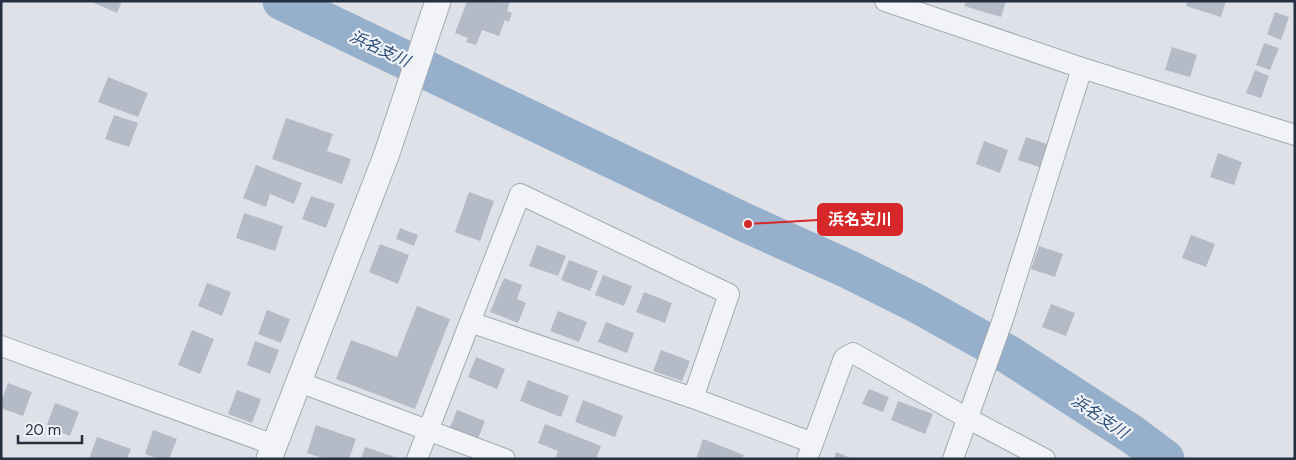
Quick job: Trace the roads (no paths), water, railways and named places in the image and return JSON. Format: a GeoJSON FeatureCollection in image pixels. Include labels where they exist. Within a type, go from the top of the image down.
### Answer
{"type":"FeatureCollection","features":[{"type":"Feature","properties":{"kind":"street"},"geometry":{"type":"LineString","coordinates":[[1,346],[272,452],[386,156],[438,1]]}},
{"type":"Feature","properties":{"kind":"street"},"geometry":{"type":"LineString","coordinates":[[885,1],[906,4],[1082,68],[1295,135]]}},
{"type":"Feature","properties":{"kind":"street"},"geometry":{"type":"LineString","coordinates":[[953,459],[1004,319],[1082,68]]}},
{"type":"Feature","properties":{"kind":"street"},"geometry":{"type":"LineString","coordinates":[[417,459],[520,194],[729,294],[693,398]]}},
{"type":"Feature","properties":{"kind":"street"},"geometry":{"type":"LineString","coordinates":[[470,322],[693,398],[810,451],[844,358],[853,353],[967,418],[1045,459]]}},
{"type":"Feature","properties":{"kind":"street"},"geometry":{"type":"LineString","coordinates":[[299,382],[505,459]]}},
{"type":"Feature","properties":{"kind":"waterway","name":"浜名支川"},"geometry":{"type":"LineString","coordinates":[[282,1],[918,304],[1009,355],[1133,435],[1165,459]]}},
{"type":"Feature","properties":{"kind":"place","name":"浜名支川"},"geometry":{"type":"Point","coordinates":[748,224]}}]}
